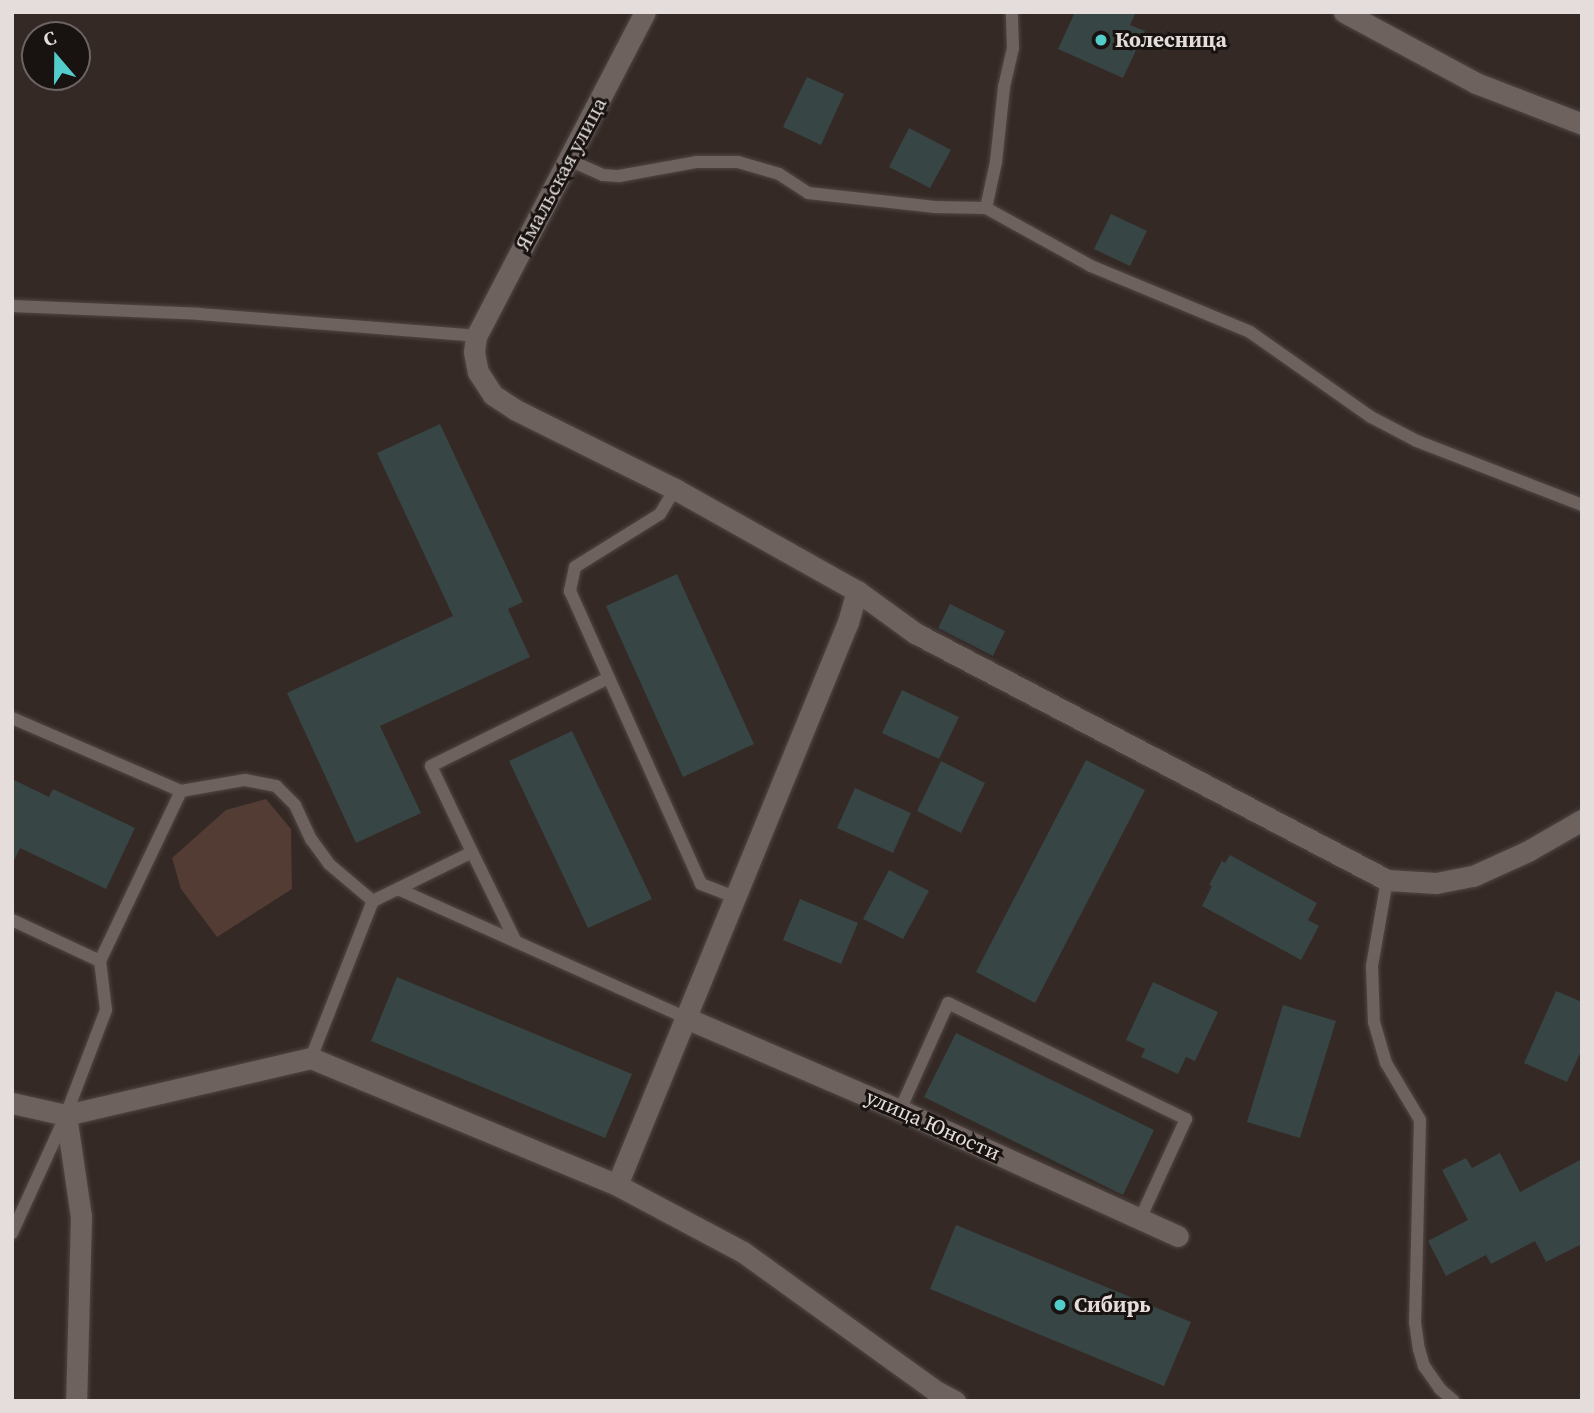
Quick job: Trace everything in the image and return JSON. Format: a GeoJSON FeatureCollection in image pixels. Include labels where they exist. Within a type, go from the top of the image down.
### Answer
{"type":"FeatureCollection","features":[{"type":"Feature","properties":{"kind":"street","name":"Ямальская улица"},"geometry":{"type":"LineString","coordinates":[[476,336],[645,12]]}},
{"type":"Feature","properties":{"kind":"street"},"geometry":{"type":"LineString","coordinates":[[1344,12],[1476,83],[1582,124]]}},
{"type":"Feature","properties":{"kind":"street"},"geometry":{"type":"LineString","coordinates":[[476,336],[474,352],[478,372],[493,395],[516,410],[675,489],[857,591],[915,633],[1387,880],[1436,883],[1474,876],[1528,851],[1582,820]]}},
{"type":"Feature","properties":{"kind":"street"},"geometry":{"type":"LineString","coordinates":[[617,1185],[848,622],[857,591]]}},
{"type":"Feature","properties":{"kind":"street","name":"улица Юности"},"geometry":{"type":"LineString","coordinates":[[686,1018],[900,1110],[1178,1237]]}},
{"type":"Feature","properties":{"kind":"street"},"geometry":{"type":"LineString","coordinates":[[12,1103],[66,1115],[311,1058],[617,1185],[744,1251],[934,1390],[955,1401]]}},
{"type":"Feature","properties":{"kind":"street"},"geometry":{"type":"LineString","coordinates":[[66,1115],[81,1216],[76,1401]]}},
{"type":"Feature","properties":{"kind":"lane"},"geometry":{"type":"LineString","coordinates":[[986,208],[996,162],[1004,87],[1013,48],[1012,12]]}},
{"type":"Feature","properties":{"kind":"lane"},"geometry":{"type":"LineString","coordinates":[[569,159],[603,175],[619,176],[696,162],[738,162],[779,174],[808,193],[935,207],[986,208],[1091,266],[1250,332],[1371,417],[1417,441],[1582,505]]}},
{"type":"Feature","properties":{"kind":"lane"},"geometry":{"type":"LineString","coordinates":[[12,306],[199,314],[476,336]]}},
{"type":"Feature","properties":{"kind":"lane"},"geometry":{"type":"LineString","coordinates":[[675,489],[660,514],[575,567],[570,592],[701,884],[735,897]]}},
{"type":"Feature","properties":{"kind":"lane"},"geometry":{"type":"LineString","coordinates":[[516,942],[431,766],[608,678]]}},
{"type":"Feature","properties":{"kind":"lane"},"geometry":{"type":"LineString","coordinates":[[12,718],[181,791],[245,780],[276,786],[295,805],[311,839],[329,864],[373,901]]}},
{"type":"Feature","properties":{"kind":"lane"},"geometry":{"type":"LineString","coordinates":[[12,1233],[66,1115],[106,1010],[100,961],[181,791]]}},
{"type":"Feature","properties":{"kind":"lane"},"geometry":{"type":"LineString","coordinates":[[311,1058],[373,901],[472,852]]}},
{"type":"Feature","properties":{"kind":"lane"},"geometry":{"type":"LineString","coordinates":[[1387,880],[1372,966],[1374,1023],[1386,1063],[1420,1120],[1415,1322],[1424,1366],[1440,1389],[1454,1401]]}},
{"type":"Feature","properties":{"kind":"lane"},"geometry":{"type":"LineString","coordinates":[[398,889],[686,1018]]}},
{"type":"Feature","properties":{"kind":"lane"},"geometry":{"type":"LineString","coordinates":[[12,920],[100,961]]}},
{"type":"Feature","properties":{"kind":"lane"},"geometry":{"type":"LineString","coordinates":[[900,1110],[948,1003],[1186,1119],[1140,1219]]}},
{"type":"Feature","properties":{"kind":"shaded area"},"geometry":{"type":"Polygon","coordinates":[[[266,799],[291,829],[292,889],[217,937],[181,889],[172,858],[226,810],[266,799]]]}},
{"type":"Feature","properties":{"kind":"building","name":"Колесница"},"geometry":{"type":"Polygon","coordinates":[[[1075,12],[1136,12],[1130,25],[1145,31],[1123,78],[1058,49],[1075,12]]]}},
{"type":"Feature","properties":{"kind":"building"},"geometry":{"type":"Polygon","coordinates":[[[807,77],[844,94],[821,145],[783,127],[807,77]]]}},
{"type":"Feature","properties":{"kind":"building"},"geometry":{"type":"Polygon","coordinates":[[[909,128],[951,150],[930,188],[889,167],[909,128]]]}},
{"type":"Feature","properties":{"kind":"building"},"geometry":{"type":"Polygon","coordinates":[[[1111,214],[1147,231],[1130,266],[1094,249],[1111,214]]]}},
{"type":"Feature","properties":{"kind":"building"},"geometry":{"type":"Polygon","coordinates":[[[440,424],[523,602],[508,609],[530,657],[380,726],[421,813],[356,843],[287,693],[453,616],[377,453],[440,424]]]}},
{"type":"Feature","properties":{"kind":"building"},"geometry":{"type":"Polygon","coordinates":[[[677,574],[754,744],[683,777],[606,606],[677,574]]]}},
{"type":"Feature","properties":{"kind":"building"},"geometry":{"type":"Polygon","coordinates":[[[950,604],[1005,631],[993,656],[938,628],[950,604]]]}},
{"type":"Feature","properties":{"kind":"building"},"geometry":{"type":"Polygon","coordinates":[[[902,690],[959,717],[939,759],[882,733],[902,690]]]}},
{"type":"Feature","properties":{"kind":"building"},"geometry":{"type":"Polygon","coordinates":[[[572,731],[652,899],[588,928],[509,761],[572,731]]]}},
{"type":"Feature","properties":{"kind":"building"},"geometry":{"type":"Polygon","coordinates":[[[1086,760],[1145,790],[1035,1003],[976,972],[1086,760]]]}},
{"type":"Feature","properties":{"kind":"building"},"geometry":{"type":"Polygon","coordinates":[[[941,761],[985,783],[961,833],[917,811],[941,761]]]}},
{"type":"Feature","properties":{"kind":"building"},"geometry":{"type":"Polygon","coordinates":[[[12,779],[49,797],[53,789],[135,828],[106,889],[20,848],[12,865],[12,779]]]}},
{"type":"Feature","properties":{"kind":"building"},"geometry":{"type":"Polygon","coordinates":[[[855,788],[911,813],[893,853],[837,828],[855,788]]]}},
{"type":"Feature","properties":{"kind":"building"},"geometry":{"type":"Polygon","coordinates":[[[1230,855],[1317,903],[1308,920],[1319,926],[1301,960],[1202,906],[1212,886],[1209,885],[1222,861],[1225,863],[1230,855]]]}},
{"type":"Feature","properties":{"kind":"building"},"geometry":{"type":"Polygon","coordinates":[[[889,870],[929,891],[903,939],[863,919],[889,870]]]}},
{"type":"Feature","properties":{"kind":"building"},"geometry":{"type":"Polygon","coordinates":[[[800,899],[858,923],[841,964],[783,940],[800,899]]]}},
{"type":"Feature","properties":{"kind":"building"},"geometry":{"type":"Polygon","coordinates":[[[397,977],[632,1074],[605,1138],[371,1041],[397,977]]]}},
{"type":"Feature","properties":{"kind":"building"},"geometry":{"type":"Polygon","coordinates":[[[1153,982],[1218,1012],[1195,1061],[1186,1057],[1178,1074],[1141,1057],[1145,1049],[1126,1040],[1153,982]]]}},
{"type":"Feature","properties":{"kind":"building"},"geometry":{"type":"Polygon","coordinates":[[[1556,991],[1582,1002],[1582,1049],[1567,1082],[1524,1063],[1556,991]]]}},
{"type":"Feature","properties":{"kind":"building"},"geometry":{"type":"Polygon","coordinates":[[[1283,1005],[1336,1021],[1300,1138],[1247,1122],[1283,1005]]]}},
{"type":"Feature","properties":{"kind":"building"},"geometry":{"type":"Polygon","coordinates":[[[956,1033],[1154,1130],[1123,1195],[924,1097],[956,1033]]]}},
{"type":"Feature","properties":{"kind":"building"},"geometry":{"type":"Polygon","coordinates":[[[1500,1153],[1520,1192],[1582,1159],[1582,1244],[1546,1262],[1535,1241],[1491,1264],[1486,1255],[1446,1276],[1428,1241],[1468,1220],[1442,1170],[1466,1158],[1472,1168],[1500,1153]]]}},
{"type":"Feature","properties":{"kind":"building","name":"Сибирь"},"geometry":{"type":"Polygon","coordinates":[[[956,1225],[1191,1322],[1164,1386],[930,1289],[956,1225]]]}},
{"type":"Feature","properties":{"kind":"place","name":"Колесница"},"geometry":{"type":"Point","coordinates":[1101,40]}},
{"type":"Feature","properties":{"kind":"place","name":"Сибирь"},"geometry":{"type":"Point","coordinates":[1060,1305]}}]}
